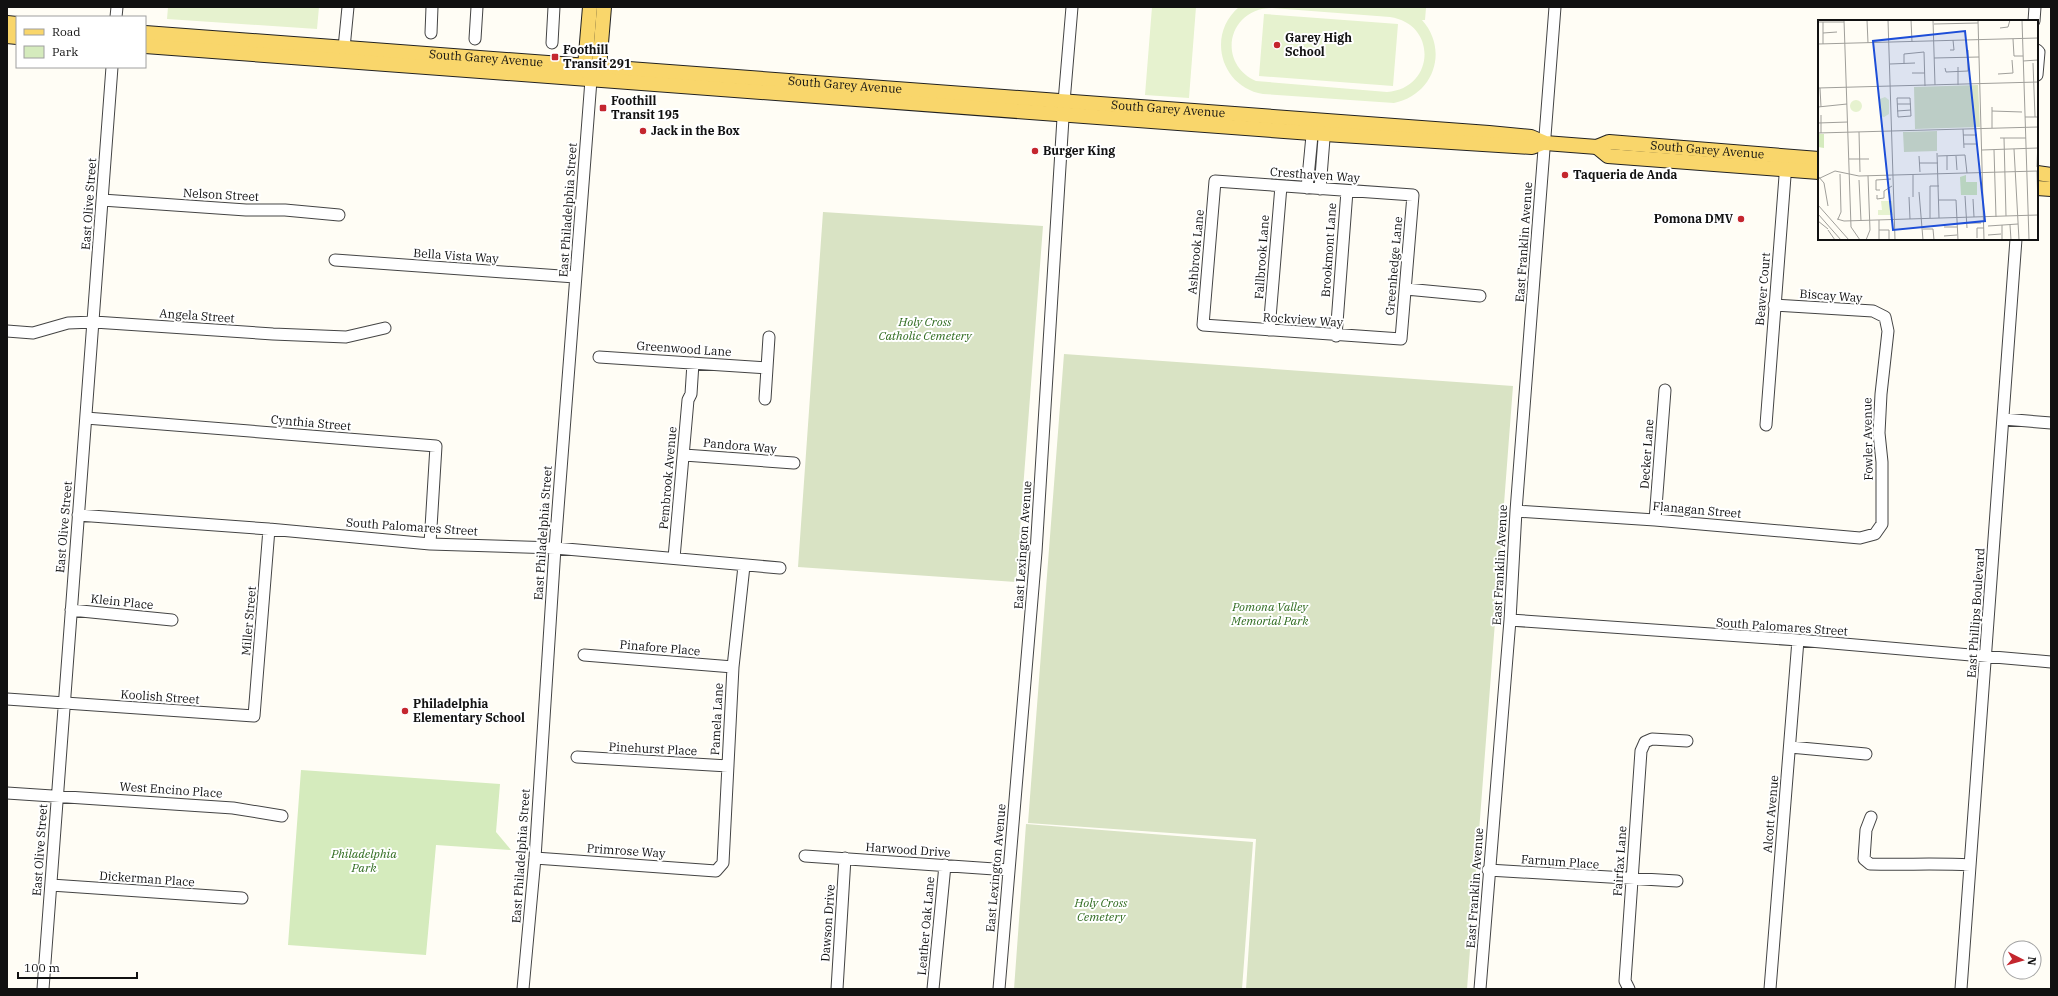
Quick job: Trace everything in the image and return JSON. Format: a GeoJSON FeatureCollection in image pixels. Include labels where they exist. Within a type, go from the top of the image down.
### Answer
{"type":"FeatureCollection","features":[{"type":"Feature","properties":{"kind":"main road"},"geometry":{"type":"LineString","coordinates":[[590,7],[591,80]]}},
{"type":"Feature","properties":{"kind":"main road"},"geometry":{"type":"LineString","coordinates":[[592,66],[604,7]]}},
{"type":"Feature","properties":{"kind":"main road","name":"South Garey Avenue"},"geometry":{"type":"LineString","coordinates":[[146,34],[591,80],[761,86],[1319,127],[1495,134],[1531,137],[1545,143],[1597,147],[1608,156],[1786,163],[1818,159]]}},
{"type":"Feature","properties":{"kind":"main road"},"geometry":{"type":"LineString","coordinates":[[146,46],[319,59],[334,55],[344,55]]}},
{"type":"Feature","properties":{"kind":"main road","name":"South Garey Avenue"},"geometry":{"type":"LineString","coordinates":[[344,55],[366,50],[592,66],[761,86]]}},
{"type":"Feature","properties":{"kind":"main road","name":"South Garey Avenue"},"geometry":{"type":"LineString","coordinates":[[1786,163],[1818,172]]}},
{"type":"Feature","properties":{"kind":"main road"},"geometry":{"type":"LineString","coordinates":[[2038,173],[2051,174]]}},
{"type":"Feature","properties":{"kind":"main road"},"geometry":{"type":"LineString","coordinates":[[2038,188],[2051,189]]}},
{"type":"Feature","properties":{"kind":"street"},"geometry":{"type":"LineString","coordinates":[[344,55],[348,7]]}},
{"type":"Feature","properties":{"kind":"street"},"geometry":{"type":"LineString","coordinates":[[431,33],[432,7]]}},
{"type":"Feature","properties":{"kind":"street"},"geometry":{"type":"LineString","coordinates":[[475,39],[477,7]]}},
{"type":"Feature","properties":{"kind":"street"},"geometry":{"type":"LineString","coordinates":[[552,43],[554,7]]}},
{"type":"Feature","properties":{"kind":"street","name":"East Lexington Avenue"},"geometry":{"type":"LineString","coordinates":[[999,989],[1036,552],[1064,108],[1072,7]]}},
{"type":"Feature","properties":{"kind":"street","name":"East Franklin Avenue"},"geometry":{"type":"LineString","coordinates":[[1480,989],[1488,870],[1510,620],[1516,511],[1555,7]]}},
{"type":"Feature","properties":{"kind":"street"},"geometry":{"type":"LineString","coordinates":[[2034,20],[2035,7]]}},
{"type":"Feature","properties":{"kind":"street","name":"East Olive Street"},"geometry":{"type":"LineString","coordinates":[[43,989],[70,610],[94,322],[112,68]]}},
{"type":"Feature","properties":{"kind":"street","name":"East Philadelphia Street"},"geometry":{"type":"LineString","coordinates":[[523,989],[535,858],[555,548],[591,80]]}},
{"type":"Feature","properties":{"kind":"street"},"geometry":{"type":"LineString","coordinates":[[1307,188],[1319,127]]}},
{"type":"Feature","properties":{"kind":"street"},"geometry":{"type":"LineString","coordinates":[[1319,127],[1320,189]]}},
{"type":"Feature","properties":{"kind":"street","name":"Beaver Court"},"geometry":{"type":"LineString","coordinates":[[1766,425],[1786,163]]}},
{"type":"Feature","properties":{"kind":"street","name":"Cresthaven Way"},"geometry":{"type":"LineString","coordinates":[[1215,181],[1412,195]]}},
{"type":"Feature","properties":{"kind":"street","name":"Ashbrook Lane"},"geometry":{"type":"LineString","coordinates":[[1203,325],[1215,181]]}},
{"type":"Feature","properties":{"kind":"street","name":"Fallbrook Lane"},"geometry":{"type":"LineString","coordinates":[[1269,330],[1281,186]]}},
{"type":"Feature","properties":{"kind":"street","name":"Brookmont Lane"},"geometry":{"type":"LineString","coordinates":[[1336,336],[1347,191]]}},
{"type":"Feature","properties":{"kind":"street","name":"Greenhedge Lane"},"geometry":{"type":"LineString","coordinates":[[1401,339],[1412,195]]}},
{"type":"Feature","properties":{"kind":"street","name":"Nelson Street"},"geometry":{"type":"LineString","coordinates":[[102,200],[246,210],[285,210],[339,215]]}},
{"type":"Feature","properties":{"kind":"street","name":"East Phillips Boulevard"},"geometry":{"type":"LineString","coordinates":[[1961,989],[2016,240]]}},
{"type":"Feature","properties":{"kind":"street","name":"Bella Vista Way"},"geometry":{"type":"LineString","coordinates":[[335,260],[575,277]]}},
{"type":"Feature","properties":{"kind":"street"},"geometry":{"type":"LineString","coordinates":[[1406,289],[1480,296]]}},
{"type":"Feature","properties":{"kind":"street","name":"Biscay Way"},"geometry":{"type":"LineString","coordinates":[[1774,305],[1873,311],[1885,317]]}},
{"type":"Feature","properties":{"kind":"street","name":"Fowler Avenue"},"geometry":{"type":"LineString","coordinates":[[1875,534],[1882,524],[1882,462],[1879,433],[1881,394],[1888,331],[1885,317]]}},
{"type":"Feature","properties":{"kind":"street","name":"Angela Street"},"geometry":{"type":"LineString","coordinates":[[7,331],[33,332],[68,323],[94,322],[273,334],[346,337],[384,328]]}},
{"type":"Feature","properties":{"kind":"street","name":"Rockview Way"},"geometry":{"type":"LineString","coordinates":[[1203,325],[1336,336],[1401,339]]}},
{"type":"Feature","properties":{"kind":"street"},"geometry":{"type":"LineString","coordinates":[[765,399],[769,337]]}},
{"type":"Feature","properties":{"kind":"street","name":"Greenwood Lane"},"geometry":{"type":"LineString","coordinates":[[600,357],[767,368]]}},
{"type":"Feature","properties":{"kind":"street","name":"Pembrook Avenue"},"geometry":{"type":"LineString","coordinates":[[674,558],[688,400],[684,395],[690,363]]}},
{"type":"Feature","properties":{"kind":"street","name":"Decker Lane"},"geometry":{"type":"LineString","coordinates":[[1655,520],[1665,390]]}},
{"type":"Feature","properties":{"kind":"street","name":"Cynthia Street"},"geometry":{"type":"LineString","coordinates":[[86,418],[436,446],[430,544]]}},
{"type":"Feature","properties":{"kind":"street"},"geometry":{"type":"LineString","coordinates":[[2003,419],[2051,423]]}},
{"type":"Feature","properties":{"kind":"street","name":"Pandora Way"},"geometry":{"type":"LineString","coordinates":[[684,454],[794,464]]}},
{"type":"Feature","properties":{"kind":"street","name":"Flanagan Street"},"geometry":{"type":"LineString","coordinates":[[1516,511],[1655,520],[1860,538],[1875,534]]}},
{"type":"Feature","properties":{"kind":"street","name":"South Palomares Street"},"geometry":{"type":"LineString","coordinates":[[78,515],[269,529],[430,544],[555,548],[780,568]]}},
{"type":"Feature","properties":{"kind":"street","name":"Miller Street"},"geometry":{"type":"LineString","coordinates":[[254,716],[269,529]]}},
{"type":"Feature","properties":{"kind":"street","name":"Pamela Lane"},"geometry":{"type":"LineString","coordinates":[[716,871],[723,863],[733,668],[744,566]]}},
{"type":"Feature","properties":{"kind":"street","name":"Klein Place"},"geometry":{"type":"LineString","coordinates":[[70,610],[172,620]]}},
{"type":"Feature","properties":{"kind":"street","name":"South Palomares Street"},"geometry":{"type":"LineString","coordinates":[[1510,620],[1798,640],[2051,662]]}},
{"type":"Feature","properties":{"kind":"street","name":"Alcott Avenue"},"geometry":{"type":"LineString","coordinates":[[1770,989],[1798,640]]}},
{"type":"Feature","properties":{"kind":"street","name":"Pinafore Place"},"geometry":{"type":"LineString","coordinates":[[584,655],[733,668]]}},
{"type":"Feature","properties":{"kind":"street","name":"Koolish Street"},"geometry":{"type":"LineString","coordinates":[[7,699],[254,716]]}},
{"type":"Feature","properties":{"kind":"street","name":"Fairfax Lane"},"geometry":{"type":"LineString","coordinates":[[1628,989],[1624,981],[1641,751],[1645,742],[1652,739],[1687,741]]}},
{"type":"Feature","properties":{"kind":"street"},"geometry":{"type":"LineString","coordinates":[[1790,747],[1866,754]]}},
{"type":"Feature","properties":{"kind":"street","name":"Pinehurst Place"},"geometry":{"type":"LineString","coordinates":[[577,757],[728,766]]}},
{"type":"Feature","properties":{"kind":"street","name":"West Encino Place"},"geometry":{"type":"LineString","coordinates":[[7,793],[57,795],[233,808],[282,816]]}},
{"type":"Feature","properties":{"kind":"street"},"geometry":{"type":"LineString","coordinates":[[1871,817],[1866,830],[1864,859],[1870,864],[1921,865],[1939,863],[1970,865]]}},
{"type":"Feature","properties":{"kind":"street","name":"Harwood Drive"},"geometry":{"type":"LineString","coordinates":[[805,856],[1009,870]]}},
{"type":"Feature","properties":{"kind":"street","name":"Primrose Way"},"geometry":{"type":"LineString","coordinates":[[535,858],[716,871]]}},
{"type":"Feature","properties":{"kind":"street","name":"Dawson Drive"},"geometry":{"type":"LineString","coordinates":[[837,989],[845,858]]}},
{"type":"Feature","properties":{"kind":"street","name":"Leather Oak Lane"},"geometry":{"type":"LineString","coordinates":[[933,989],[945,865]]}},
{"type":"Feature","properties":{"kind":"street","name":"Farnum Place"},"geometry":{"type":"LineString","coordinates":[[1488,870],[1677,881]]}},
{"type":"Feature","properties":{"kind":"street","name":"Dickerman Place"},"geometry":{"type":"LineString","coordinates":[[51,885],[242,898]]}},
{"type":"Feature","properties":{"kind":"green space"},"geometry":{"type":"Polygon","coordinates":[[[168,7],[319,7],[317,29],[167,19],[168,7]]]}},
{"type":"Feature","properties":{"kind":"green space"},"geometry":{"type":"Polygon","coordinates":[[[1152,7],[1196,7],[1189,98],[1145,95],[1152,7]]]}},
{"type":"Feature","properties":{"kind":"green space"},"geometry":{"type":"Polygon","coordinates":[[[1239,7],[1426,8],[1425,20],[1422,20],[1430,32],[1435,44],[1436,57],[1433,70],[1428,81],[1419,91],[1408,98],[1394,103],[1263,94],[1249,89],[1237,81],[1228,71],[1223,58],[1221,45],[1223,31],[1229,18],[1239,7]],[[1272,8],[1257,10],[1245,17],[1237,26],[1232,38],[1232,50],[1235,62],[1243,73],[1256,81],[1387,92],[1403,88],[1414,80],[1422,69],[1424,56],[1423,43],[1417,31],[1406,22],[1390,17],[1272,8]]]}},
{"type":"Feature","properties":{"kind":"green space"},"geometry":{"type":"Polygon","coordinates":[[[1264,14],[1398,24],[1393,86],[1259,76],[1264,14]]]}},
{"type":"Feature","properties":{"kind":"green space","name":"Holy Cross Catholic Cemetery"},"geometry":{"type":"Polygon","coordinates":[[[823,212],[1043,226],[1016,582],[798,567],[823,212]]]}},
{"type":"Feature","properties":{"kind":"green space","name":"Pomona Valley Memorial Park"},"geometry":{"type":"Polygon","coordinates":[[[1064,354],[1513,386],[1467,989],[1246,989],[1256,839],[1028,823],[1064,354]]]}},
{"type":"Feature","properties":{"kind":"green space","name":"Philadelphia Park"},"geometry":{"type":"Polygon","coordinates":[[[301,770],[500,784],[496,832],[511,850],[436,845],[426,955],[288,945],[301,770]]]}},
{"type":"Feature","properties":{"kind":"green space","name":"Holy Cross Cemetery"},"geometry":{"type":"Polygon","coordinates":[[[1026,824],[1253,842],[1242,989],[1014,989],[1026,824]]]}},
{"type":"Feature","properties":{"kind":"place","name":"Garey High School"},"geometry":{"type":"Point","coordinates":[1277,45]}},
{"type":"Feature","properties":{"kind":"place","name":"Foothill Transit 291"},"geometry":{"type":"Point","coordinates":[555,57]}},
{"type":"Feature","properties":{"kind":"place","name":"Foothill Transit 195"},"geometry":{"type":"Point","coordinates":[603,108]}},
{"type":"Feature","properties":{"kind":"place","name":"Jack in the Box"},"geometry":{"type":"Point","coordinates":[643,131]}},
{"type":"Feature","properties":{"kind":"place","name":"Burger King"},"geometry":{"type":"Point","coordinates":[1035,151]}},
{"type":"Feature","properties":{"kind":"place","name":"Taqueria de Anda"},"geometry":{"type":"Point","coordinates":[1565,175]}},
{"type":"Feature","properties":{"kind":"place","name":"Pomona DMV"},"geometry":{"type":"Point","coordinates":[1741,219]}},
{"type":"Feature","properties":{"kind":"place","name":"Philadelphia Elementary School"},"geometry":{"type":"Point","coordinates":[405,711]}}]}
